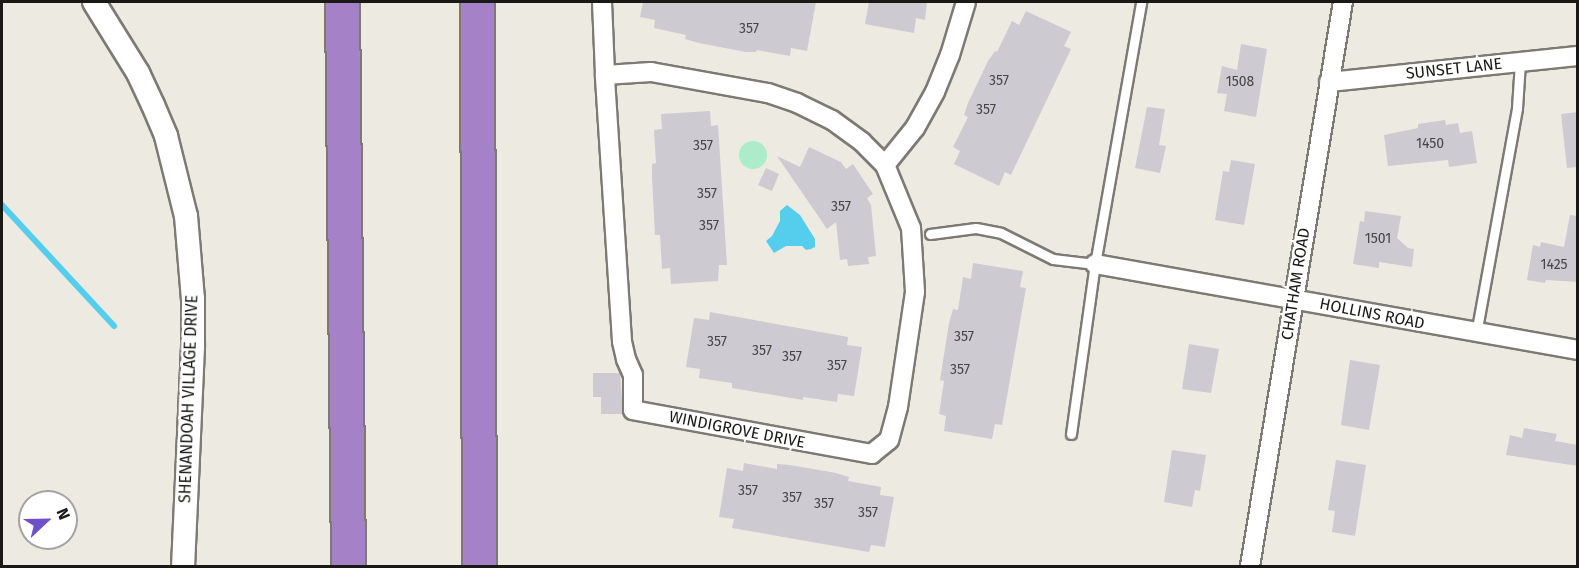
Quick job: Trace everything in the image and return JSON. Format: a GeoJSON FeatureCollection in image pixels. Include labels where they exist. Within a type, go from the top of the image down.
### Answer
{"type":"FeatureCollection","features":[{"type":"Feature","properties":{"kind":"highway"},"geometry":{"type":"LineString","coordinates":[[342,2],[348,567]]}},
{"type":"Feature","properties":{"kind":"highway"},"geometry":{"type":"LineString","coordinates":[[477,2],[479,567]]}},
{"type":"Feature","properties":{"kind":"street","name":"SHENANDOAH VILLAGE DRIVE"},"geometry":{"type":"LineString","coordinates":[[94,2],[138,73],[153,105],[166,136],[186,216],[193,299],[193,346],[183,567]]}},
{"type":"Feature","properties":{"kind":"street","name":"WINDIGROVE DRIVE"},"geometry":{"type":"LineString","coordinates":[[602,2],[605,75],[622,341],[633,375],[633,410],[872,454],[889,440],[898,406],[915,292],[911,228],[885,165],[862,142],[832,120],[768,93],[651,72],[605,75]]}},
{"type":"Feature","properties":{"kind":"street"},"geometry":{"type":"LineString","coordinates":[[885,165],[915,128],[935,92],[950,55],[966,2]]}},
{"type":"Feature","properties":{"kind":"street","name":"CHATHAM ROAD"},"geometry":{"type":"LineString","coordinates":[[1250,567],[1343,2]]}},
{"type":"Feature","properties":{"kind":"street","name":"SUNSET LANE"},"geometry":{"type":"LineString","coordinates":[[1329,82],[1578,56]]}},
{"type":"Feature","properties":{"kind":"street","name":"HOLLINS ROAD"},"geometry":{"type":"LineString","coordinates":[[1095,264],[1476,334],[1578,350]]}},
{"type":"Feature","properties":{"kind":"lane"},"geometry":{"type":"LineString","coordinates":[[1071,434],[1095,264],[1141,2]]}},
{"type":"Feature","properties":{"kind":"lane"},"geometry":{"type":"LineString","coordinates":[[1476,334],[1517,108],[1520,62]]}},
{"type":"Feature","properties":{"kind":"lane"},"geometry":{"type":"LineString","coordinates":[[930,234],[976,228],[1001,233],[1053,259],[1095,264]]}},
{"type":"Feature","properties":{"kind":"green space"},"geometry":{"type":"Polygon","coordinates":[[[753,141],[763,145],[767,155],[763,165],[753,169],[743,165],[739,155],[743,145],[753,141]]]}},
{"type":"Feature","properties":{"kind":"water"},"geometry":{"type":"Polygon","coordinates":[[[787,205],[800,215],[815,239],[815,247],[806,250],[802,246],[786,246],[774,253],[766,241],[772,236],[780,221],[780,211],[787,205]]]}},
{"type":"Feature","properties":{"kind":"building"},"geometry":{"type":"Polygon","coordinates":[[[643,2],[816,2],[807,51],[791,48],[790,56],[757,50],[746,52],[699,43],[685,39],[686,35],[654,28],[655,20],[640,17],[643,2]]]}},
{"type":"Feature","properties":{"kind":"building"},"geometry":{"type":"Polygon","coordinates":[[[869,2],[927,2],[925,20],[916,18],[914,33],[865,24],[869,2]]]}},
{"type":"Feature","properties":{"kind":"building"},"geometry":{"type":"Polygon","coordinates":[[[1026,11],[1071,32],[1064,46],[1071,49],[1011,175],[1005,172],[999,186],[954,164],[960,151],[953,147],[968,117],[964,115],[968,103],[988,61],[995,51],[997,52],[1012,21],[1019,25],[1026,11]]]}},
{"type":"Feature","properties":{"kind":"building"},"geometry":{"type":"Polygon","coordinates":[[[1241,44],[1267,49],[1256,117],[1224,111],[1227,94],[1217,93],[1222,66],[1237,70],[1241,44]]]}},
{"type":"Feature","properties":{"kind":"building"},"geometry":{"type":"Polygon","coordinates":[[[1147,107],[1165,109],[1159,145],[1166,146],[1160,173],[1135,168],[1147,107]]]}},
{"type":"Feature","properties":{"kind":"building"},"geometry":{"type":"Polygon","coordinates":[[[710,111],[711,126],[718,125],[727,265],[719,265],[718,281],[671,284],[670,268],[662,269],[660,235],[655,235],[652,177],[652,164],[656,163],[654,130],[662,129],[661,114],[710,111]]]}},
{"type":"Feature","properties":{"kind":"building"},"geometry":{"type":"Polygon","coordinates":[[[1578,112],[1578,167],[1567,168],[1561,114],[1578,112]]]}},
{"type":"Feature","properties":{"kind":"building"},"geometry":{"type":"Polygon","coordinates":[[[1445,120],[1446,125],[1458,123],[1460,133],[1472,131],[1477,163],[1449,167],[1448,160],[1388,166],[1384,135],[1418,128],[1418,124],[1445,120]]]}},
{"type":"Feature","properties":{"kind":"building"},"geometry":{"type":"Polygon","coordinates":[[[809,147],[841,162],[846,169],[853,164],[873,194],[867,198],[871,205],[876,256],[868,257],[869,264],[848,266],[847,259],[840,260],[836,222],[827,229],[777,156],[800,167],[809,147]]]}},
{"type":"Feature","properties":{"kind":"building"},"geometry":{"type":"Polygon","coordinates":[[[1231,160],[1255,164],[1244,225],[1215,220],[1223,171],[1229,172],[1231,160]]]}},
{"type":"Feature","properties":{"kind":"building"},"geometry":{"type":"Polygon","coordinates":[[[766,168],[779,174],[772,191],[758,185],[766,168]]]}},
{"type":"Feature","properties":{"kind":"building"},"geometry":{"type":"Polygon","coordinates":[[[1365,211],[1401,216],[1397,238],[1408,248],[1414,249],[1412,267],[1379,262],[1379,268],[1353,264],[1360,221],[1364,222],[1365,211]]]}},
{"type":"Feature","properties":{"kind":"building"},"geometry":{"type":"Polygon","coordinates":[[[1570,215],[1578,216],[1578,282],[1546,280],[1545,283],[1527,280],[1533,245],[1540,247],[1541,242],[1564,247],[1570,215]]]}},
{"type":"Feature","properties":{"kind":"building"},"geometry":{"type":"Polygon","coordinates":[[[973,263],[1023,271],[1020,287],[1026,288],[1002,425],[995,424],[992,439],[944,431],[946,416],[939,414],[944,381],[940,380],[949,323],[953,309],[958,310],[963,277],[971,279],[973,263]]]}},
{"type":"Feature","properties":{"kind":"building"},"geometry":{"type":"Polygon","coordinates":[[[710,312],[848,337],[847,345],[862,347],[854,396],[838,394],[837,402],[803,397],[803,400],[732,388],[732,383],[699,378],[700,369],[686,367],[694,318],[709,320],[710,312]]]}},
{"type":"Feature","properties":{"kind":"building"},"geometry":{"type":"Polygon","coordinates":[[[1189,344],[1219,349],[1211,393],[1182,389],[1189,344]]]}},
{"type":"Feature","properties":{"kind":"building"},"geometry":{"type":"Polygon","coordinates":[[[1350,360],[1380,365],[1369,430],[1341,425],[1350,360]]]}},
{"type":"Feature","properties":{"kind":"building"},"geometry":{"type":"Polygon","coordinates":[[[593,373],[620,373],[623,414],[601,414],[601,397],[593,397],[593,373]]]}},
{"type":"Feature","properties":{"kind":"building"},"geometry":{"type":"Polygon","coordinates":[[[1524,428],[1557,434],[1555,441],[1578,445],[1578,466],[1506,455],[1510,435],[1522,438],[1524,428]]]}},
{"type":"Feature","properties":{"kind":"building"},"geometry":{"type":"Polygon","coordinates":[[[1172,450],[1206,455],[1200,491],[1195,490],[1192,507],[1164,502],[1172,450]]]}},
{"type":"Feature","properties":{"kind":"building"},"geometry":{"type":"Polygon","coordinates":[[[1336,460],[1366,465],[1355,536],[1332,532],[1335,511],[1328,510],[1336,460]]]}},
{"type":"Feature","properties":{"kind":"building"},"geometry":{"type":"Polygon","coordinates":[[[744,463],[777,469],[777,464],[790,465],[836,473],[849,477],[848,481],[881,487],[880,495],[894,497],[885,547],[871,545],[869,552],[732,528],[734,519],[719,517],[727,468],[743,471],[744,463]]]}},
{"type":"Feature","properties":{"kind":"waterway"},"geometry":{"type":"LineString","coordinates":[[2,205],[114,326]]}}]}
